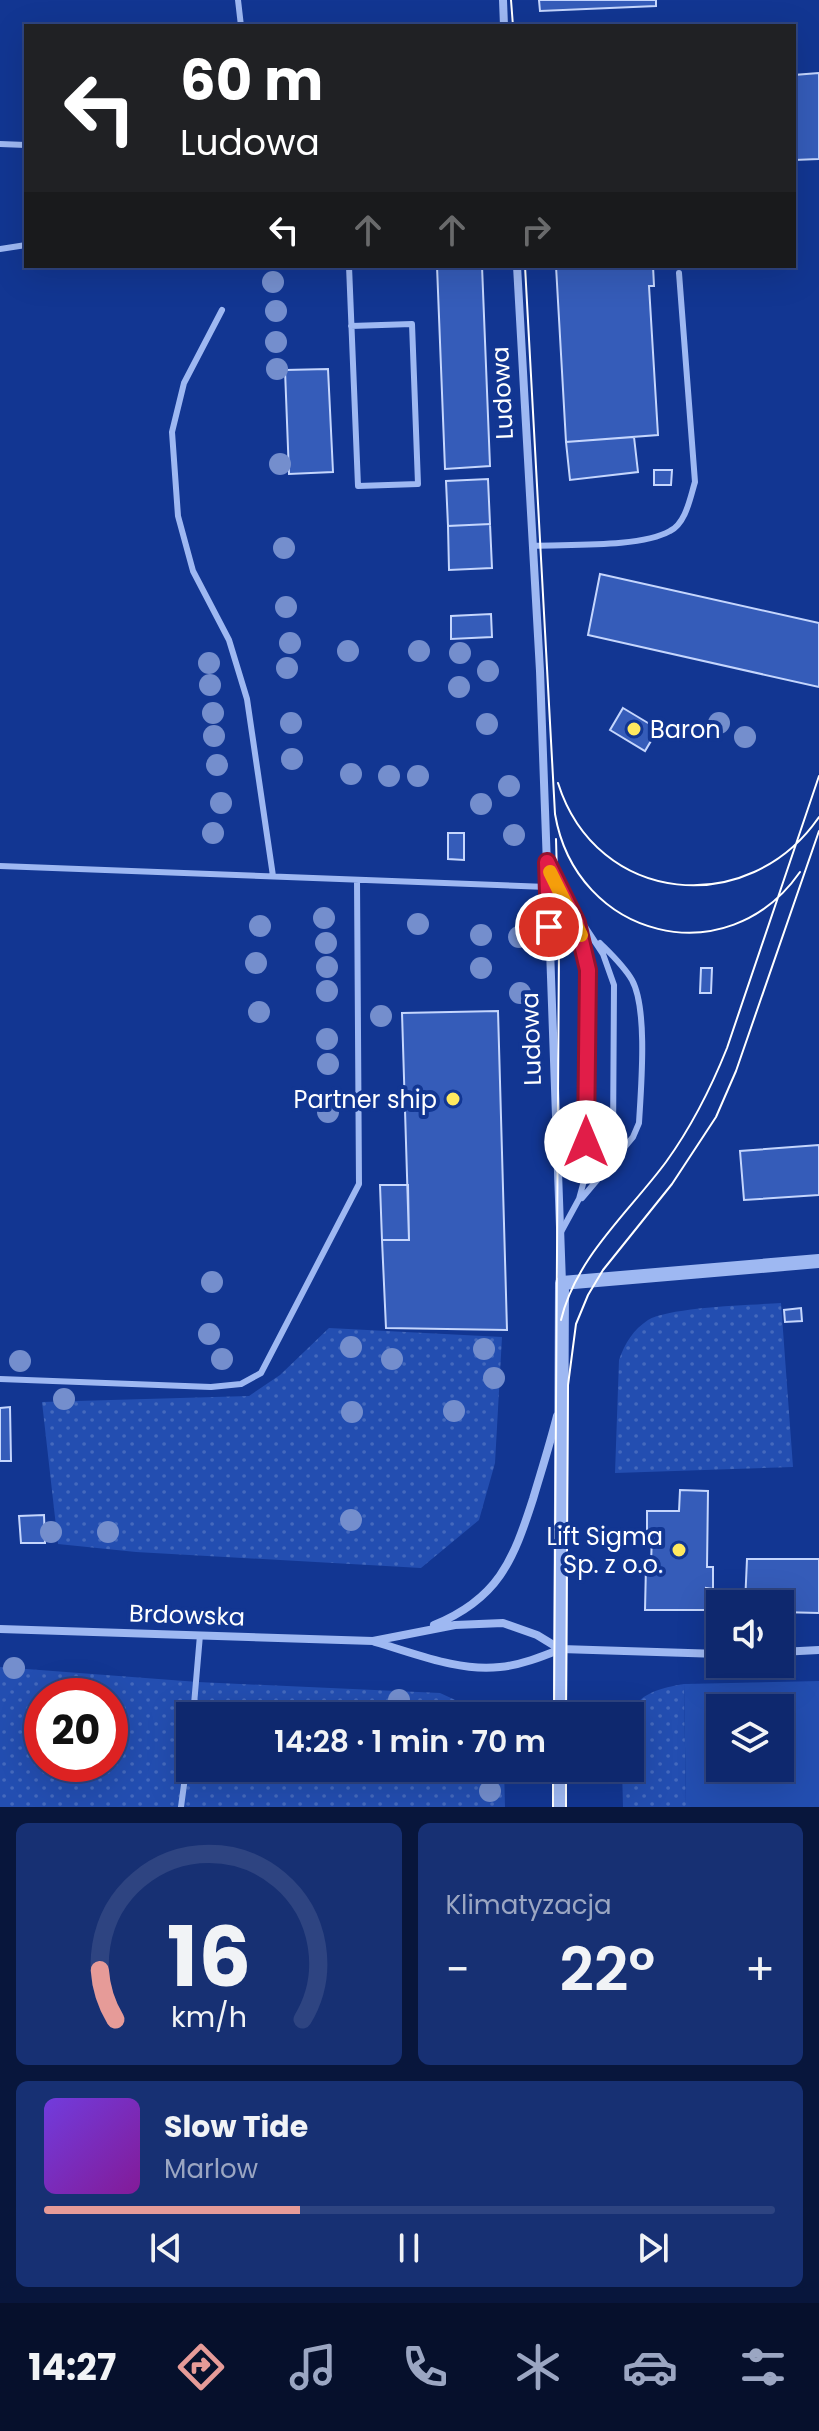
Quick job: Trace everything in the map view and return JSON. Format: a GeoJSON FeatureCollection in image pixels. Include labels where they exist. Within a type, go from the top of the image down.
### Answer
{"type":"FeatureCollection","features":[{"type":"Feature","properties":{"kind":"street"},"geometry":{"type":"LineString","coordinates":[[503,0],[504,24]]}},
{"type":"Feature","properties":{"kind":"street","name":"Ludowa"},"geometry":{"type":"LineString","coordinates":[[517,268],[547,862],[561,1233],[560,1702]]}},
{"type":"Feature","properties":{"kind":"street"},"geometry":{"type":"LineString","coordinates":[[562,1283],[819,1261]]}},
{"type":"Feature","properties":{"kind":"street","name":"Brdowska"},"geometry":{"type":"LineString","coordinates":[[416,1632],[463,1611],[482,1597],[505,1571],[525,1524],[562,1396]]}},
{"type":"Feature","properties":{"kind":"street","name":"Brdowska"},"geometry":{"type":"LineString","coordinates":[[0,1629],[373,1641],[473,1623],[503,1623],[537,1635],[561,1649]]}},
{"type":"Feature","properties":{"kind":"street","name":"Brdowska"},"geometry":{"type":"LineString","coordinates":[[373,1641],[433,1659],[491,1668],[531,1660],[561,1649]]}},
{"type":"Feature","properties":{"kind":"street"},"geometry":{"type":"LineString","coordinates":[[561,1649],[706,1654]]}},
{"type":"Feature","properties":{"kind":"street"},"geometry":{"type":"LineString","coordinates":[[794,1651],[819,1650]]}},
{"type":"Feature","properties":{"kind":"street"},"geometry":{"type":"LineString","coordinates":[[559,1782],[559,1807]]}},
{"type":"Feature","properties":{"kind":"lane"},"geometry":{"type":"LineString","coordinates":[[238,0],[241,24]]}},
{"type":"Feature","properties":{"kind":"lane"},"geometry":{"type":"LineString","coordinates":[[0,144],[24,145]]}},
{"type":"Feature","properties":{"kind":"lane"},"geometry":{"type":"LineString","coordinates":[[0,249],[24,245]]}},
{"type":"Feature","properties":{"kind":"lane"},"geometry":{"type":"LineString","coordinates":[[349,268],[351,326],[358,486],[418,484],[412,324],[351,326]]}},
{"type":"Feature","properties":{"kind":"lane"},"geometry":{"type":"LineString","coordinates":[[532,546],[639,541],[672,531],[686,512],[695,482],[679,273]]}},
{"type":"Feature","properties":{"kind":"lane"},"geometry":{"type":"LineString","coordinates":[[222,310],[184,383],[172,432],[178,516],[193,571],[229,640],[247,699],[273,876]]}},
{"type":"Feature","properties":{"kind":"lane"},"geometry":{"type":"LineString","coordinates":[[547,862],[580,931],[588,970],[585,1174],[580,1195],[561,1233]]}},
{"type":"Feature","properties":{"kind":"lane"},"geometry":{"type":"LineString","coordinates":[[0,866],[547,887]]}},
{"type":"Feature","properties":{"kind":"lane"},"geometry":{"type":"LineString","coordinates":[[0,1379],[211,1387],[241,1384],[261,1373],[359,1184],[357,880]]}},
{"type":"Feature","properties":{"kind":"lane"},"geometry":{"type":"LineString","coordinates":[[562,894],[589,931],[632,979],[641,1015],[639,1123],[629,1143],[574,1208]]}},
{"type":"Feature","properties":{"kind":"lane"},"geometry":{"type":"LineString","coordinates":[[589,931],[606,960],[614,992],[613,1143],[607,1162],[595,1182]]}},
{"type":"Feature","properties":{"kind":"lane"},"geometry":{"type":"LineString","coordinates":[[194,1702],[200,1635]]}},
{"type":"Feature","properties":{"kind":"lane"},"geometry":{"type":"LineString","coordinates":[[181,1807],[184,1782]]}},
{"type":"Feature","properties":{"kind":"shaded area"},"geometry":{"type":"Polygon","coordinates":[[[781,1303],[793,1467],[615,1473],[619,1360],[638,1328],[648,1320],[674,1312],[781,1303]]]}},
{"type":"Feature","properties":{"kind":"shaded area"},"geometry":{"type":"Polygon","coordinates":[[[329,1328],[502,1337],[495,1463],[479,1520],[421,1568],[136,1552],[58,1544],[42,1402],[249,1396],[280,1375],[329,1328]]]}},
{"type":"Feature","properties":{"kind":"shaded area"},"geometry":{"type":"Polygon","coordinates":[[[0,1667],[198,1682],[440,1693],[460,1702],[176,1702],[176,1782],[504,1782],[505,1807],[0,1807],[0,1667]]]}},
{"type":"Feature","properties":{"kind":"shaded area"},"geometry":{"type":"Polygon","coordinates":[[[819,1681],[819,1807],[686,1807],[684,1684],[819,1681]]]}},
{"type":"Feature","properties":{"kind":"shaded area"},"geometry":{"type":"Polygon","coordinates":[[[684,1684],[686,1807],[623,1807],[622,1782],[644,1782],[644,1702],[639,1702],[664,1688],[684,1684]]]}},
{"type":"Feature","properties":{"kind":"building"},"geometry":{"type":"Polygon","coordinates":[[[539,0],[656,0],[656,6],[540,11],[539,0]]]}},
{"type":"Feature","properties":{"kind":"building"},"geometry":{"type":"Polygon","coordinates":[[[819,73],[819,159],[796,160],[796,75],[819,73]]]}},
{"type":"Feature","properties":{"kind":"building"},"geometry":{"type":"Polygon","coordinates":[[[437,268],[482,268],[490,466],[445,469],[437,268]]]}},
{"type":"Feature","properties":{"kind":"building"},"geometry":{"type":"Polygon","coordinates":[[[556,268],[653,268],[654,286],[649,286],[658,435],[566,442],[556,268]]]}},
{"type":"Feature","properties":{"kind":"building"},"geometry":{"type":"Polygon","coordinates":[[[328,369],[333,472],[289,474],[285,370],[328,369]]]}},
{"type":"Feature","properties":{"kind":"building"},"geometry":{"type":"Polygon","coordinates":[[[634,437],[638,472],[570,480],[566,442],[634,437]]]}},
{"type":"Feature","properties":{"kind":"building"},"geometry":{"type":"Polygon","coordinates":[[[654,470],[672,470],[671,485],[654,485],[654,470]]]}},
{"type":"Feature","properties":{"kind":"building"},"geometry":{"type":"Polygon","coordinates":[[[488,479],[490,524],[448,526],[446,481],[488,479]]]}},
{"type":"Feature","properties":{"kind":"building"},"geometry":{"type":"Polygon","coordinates":[[[490,524],[492,568],[449,570],[448,526],[490,524]]]}},
{"type":"Feature","properties":{"kind":"building"},"geometry":{"type":"Polygon","coordinates":[[[600,574],[819,623],[819,687],[588,635],[600,574]]]}},
{"type":"Feature","properties":{"kind":"building"},"geometry":{"type":"Polygon","coordinates":[[[491,614],[492,637],[451,639],[451,616],[491,614]]]}},
{"type":"Feature","properties":{"kind":"building"},"geometry":{"type":"Polygon","coordinates":[[[623,708],[658,729],[645,751],[610,730],[623,708]]]}},
{"type":"Feature","properties":{"kind":"building"},"geometry":{"type":"Polygon","coordinates":[[[448,833],[464,833],[464,860],[448,859],[448,833]]]}},
{"type":"Feature","properties":{"kind":"building"},"geometry":{"type":"Polygon","coordinates":[[[701,968],[712,968],[711,993],[700,993],[701,968]]]}},
{"type":"Feature","properties":{"kind":"building","name":"Partner ship"},"geometry":{"type":"Polygon","coordinates":[[[498,1011],[507,1330],[386,1328],[382,1240],[409,1240],[402,1013],[498,1011]]]}},
{"type":"Feature","properties":{"kind":"building"},"geometry":{"type":"Polygon","coordinates":[[[819,1145],[819,1195],[744,1200],[740,1151],[819,1145]]]}},
{"type":"Feature","properties":{"kind":"building"},"geometry":{"type":"Polygon","coordinates":[[[380,1185],[408,1185],[409,1240],[382,1240],[380,1185]]]}},
{"type":"Feature","properties":{"kind":"building"},"geometry":{"type":"Polygon","coordinates":[[[801,1308],[802,1321],[785,1322],[784,1310],[801,1308]]]}},
{"type":"Feature","properties":{"kind":"building"},"geometry":{"type":"Polygon","coordinates":[[[10,1407],[11,1461],[0,1461],[0,1408],[10,1407]]]}},
{"type":"Feature","properties":{"kind":"building","name":"Lift Sigma Sp. z o.o."},"geometry":{"type":"Polygon","coordinates":[[[680,1490],[708,1491],[707,1567],[713,1567],[713,1589],[706,1588],[706,1610],[645,1610],[646,1565],[651,1565],[652,1534],[647,1534],[647,1511],[679,1511],[680,1490]]]}},
{"type":"Feature","properties":{"kind":"building"},"geometry":{"type":"Polygon","coordinates":[[[44,1515],[45,1543],[21,1543],[19,1516],[44,1515]]]}},
{"type":"Feature","properties":{"kind":"building"},"geometry":{"type":"Polygon","coordinates":[[[747,1559],[819,1559],[819,1613],[794,1612],[794,1590],[746,1590],[747,1559]]]}},
{"type":"Feature","properties":{"kind":"tram line"},"geometry":{"type":"LineString","coordinates":[[511,0],[513,24]]}},
{"type":"Feature","properties":{"kind":"tram line"},"geometry":{"type":"LineString","coordinates":[[525,268],[555,814],[569,856],[592,890],[622,915],[658,929],[696,932],[734,925],[769,905],[800,872]]}},
{"type":"Feature","properties":{"kind":"tram line"},"geometry":{"type":"LineString","coordinates":[[561,1320],[568,1297],[591,1256],[666,1162],[708,1092],[727,1048],[819,776]]}},
{"type":"Feature","properties":{"kind":"tram line"},"geometry":{"type":"LineString","coordinates":[[558,783],[578,824],[605,855],[639,875],[677,884],[716,883],[754,872],[789,850],[819,817]]}},
{"type":"Feature","properties":{"kind":"tram line"},"geometry":{"type":"LineString","coordinates":[[566,1702],[568,1385],[576,1324],[603,1270],[672,1184],[716,1117],[736,1071],[819,831]]}},
{"type":"Feature","properties":{"kind":"tram line"},"geometry":{"type":"LineString","coordinates":[[554,1702],[559,945],[556,839]]}},
{"type":"Feature","properties":{"kind":"tram line"},"geometry":{"type":"LineString","coordinates":[[553,1782],[553,1807]]}},
{"type":"Feature","properties":{"kind":"tram line"},"geometry":{"type":"LineString","coordinates":[[566,1782],[566,1807]]}},
{"type":"Feature","properties":{"kind":"slow traffic"},"geometry":{"type":"LineString","coordinates":[[550,872],[581,935]]}},
{"type":"Feature","properties":{"kind":"place","name":"Baron"},"geometry":{"type":"Point","coordinates":[634,729]}},
{"type":"Feature","properties":{"kind":"place","name":"Partner ship"},"geometry":{"type":"Point","coordinates":[453,1099]}},
{"type":"Feature","properties":{"kind":"place","name":"Lift Sigma Sp. z o.o."},"geometry":{"type":"Point","coordinates":[679,1550]}},
{"type":"Feature","properties":{"kind":"route"},"geometry":{"type":"LineString","coordinates":[[549,927],[547,862],[577,923],[588,970],[586,1142]]}}]}
